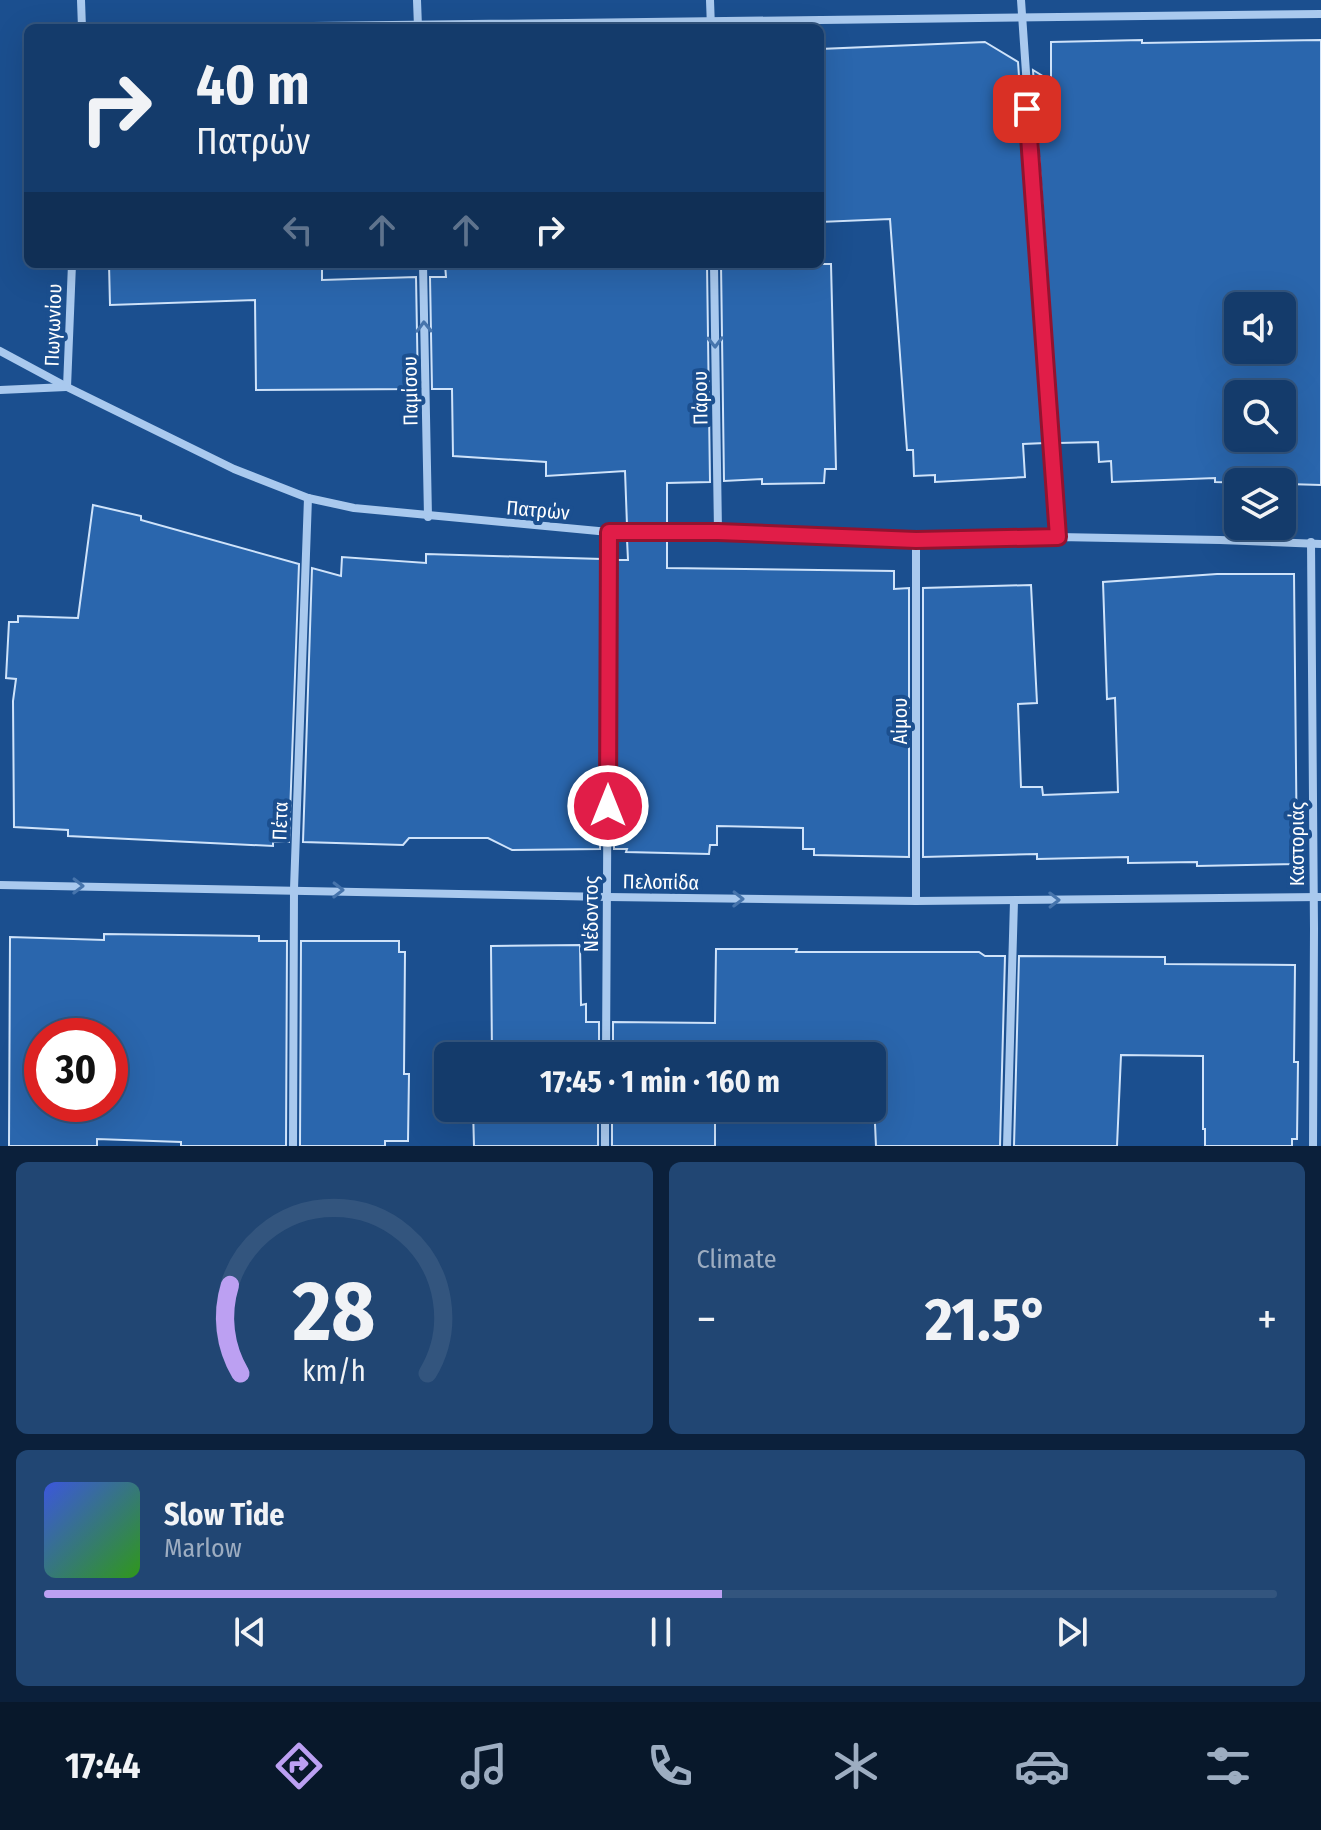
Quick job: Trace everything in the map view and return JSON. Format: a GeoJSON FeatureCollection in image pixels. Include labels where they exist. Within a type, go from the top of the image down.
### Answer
{"type":"FeatureCollection","features":[{"type":"Feature","properties":{"kind":"street"},"geometry":{"type":"LineString","coordinates":[[81,0],[82,24]]}},
{"type":"Feature","properties":{"kind":"street"},"geometry":{"type":"LineString","coordinates":[[417,0],[418,24]]}},
{"type":"Feature","properties":{"kind":"street"},"geometry":{"type":"LineString","coordinates":[[710,0],[710,24],[1321,14]]}},
{"type":"Feature","properties":{"kind":"street"},"geometry":{"type":"LineString","coordinates":[[1021,0],[1058,537]]}},
{"type":"Feature","properties":{"kind":"street","name":"Πωγωνίου"},"geometry":{"type":"LineString","coordinates":[[67,387],[72,268]]}},
{"type":"Feature","properties":{"kind":"street","name":"Παμίσου"},"geometry":{"type":"LineString","coordinates":[[423,268],[428,517]]}},
{"type":"Feature","properties":{"kind":"street","name":"Πάρου"},"geometry":{"type":"LineString","coordinates":[[714,268],[718,532]]}},
{"type":"Feature","properties":{"kind":"street","name":"Πατρών"},"geometry":{"type":"LineString","coordinates":[[0,351],[234,469],[308,498],[354,508],[609,532],[718,532],[916,540],[1058,537],[1316,543]]}},
{"type":"Feature","properties":{"kind":"street","name":"Πατρών"},"geometry":{"type":"LineString","coordinates":[[0,390],[67,387]]}},
{"type":"Feature","properties":{"kind":"street","name":"Πέτα"},"geometry":{"type":"LineString","coordinates":[[293,1146],[294,889],[308,498]]}},
{"type":"Feature","properties":{"kind":"street","name":"Νέδοντος"},"geometry":{"type":"LineString","coordinates":[[606,1042],[609,532]]}},
{"type":"Feature","properties":{"kind":"street","name":"Αίμου"},"geometry":{"type":"LineString","coordinates":[[916,540],[916,901]]}},
{"type":"Feature","properties":{"kind":"street","name":"Καστοριάς"},"geometry":{"type":"LineString","coordinates":[[1313,1146],[1317,897],[1316,543]]}},
{"type":"Feature","properties":{"kind":"street","name":"Πελοπίδα"},"geometry":{"type":"LineString","coordinates":[[0,885],[916,901],[1317,897]]}},
{"type":"Feature","properties":{"kind":"street"},"geometry":{"type":"LineString","coordinates":[[1007,1146],[1014,901]]}},
{"type":"Feature","properties":{"kind":"street"},"geometry":{"type":"LineString","coordinates":[[605,1122],[605,1146]]}},
{"type":"Feature","properties":{"kind":"building"},"geometry":{"type":"Polygon","coordinates":[[[1321,40],[1321,485],[1296,484],[1296,468],[1224,468],[1224,482],[1215,482],[1215,478],[1112,482],[1111,461],[1099,462],[1098,442],[1059,443],[1033,70],[1051,81],[1051,42],[1321,40]]]}},
{"type":"Feature","properties":{"kind":"building"},"geometry":{"type":"Polygon","coordinates":[[[985,42],[1018,62],[1045,443],[1023,444],[1025,477],[935,482],[935,475],[914,476],[913,450],[907,450],[890,219],[824,222],[824,49],[985,42]]]}},
{"type":"Feature","properties":{"kind":"building"},"geometry":{"type":"Polygon","coordinates":[[[824,264],[831,264],[836,469],[825,469],[824,483],[762,484],[762,479],[724,481],[721,268],[824,268],[824,264]]]}},
{"type":"Feature","properties":{"kind":"building"},"geometry":{"type":"Polygon","coordinates":[[[109,268],[322,268],[322,280],[416,277],[418,389],[256,390],[255,300],[110,305],[109,268]]]}},
{"type":"Feature","properties":{"kind":"building"},"geometry":{"type":"Polygon","coordinates":[[[445,268],[707,268],[710,482],[667,483],[667,525],[627,525],[625,471],[546,476],[546,462],[453,456],[452,389],[432,389],[430,277],[446,277],[445,268]]]}},
{"type":"Feature","properties":{"kind":"building"},"geometry":{"type":"Polygon","coordinates":[[[93,505],[141,516],[141,520],[299,564],[289,842],[273,842],[273,846],[68,836],[68,830],[14,827],[13,701],[16,679],[6,678],[9,622],[18,622],[18,616],[78,618],[93,505]]]}},
{"type":"Feature","properties":{"kind":"building"},"geometry":{"type":"Polygon","coordinates":[[[627,539],[667,539],[667,568],[894,571],[894,589],[909,588],[909,857],[814,855],[814,849],[803,849],[803,828],[717,826],[717,845],[710,845],[709,854],[614,849],[616,560],[628,560],[627,539]]]}},
{"type":"Feature","properties":{"kind":"building"},"geometry":{"type":"Polygon","coordinates":[[[426,554],[602,559],[600,849],[512,850],[488,838],[409,838],[403,845],[303,842],[312,568],[341,576],[342,557],[426,563],[426,554]]]}},
{"type":"Feature","properties":{"kind":"building"},"geometry":{"type":"Polygon","coordinates":[[[1217,574],[1294,574],[1297,864],[1197,866],[1197,862],[1128,863],[1128,857],[1037,859],[1037,854],[923,857],[923,588],[1031,585],[1037,703],[1018,704],[1021,787],[1042,787],[1043,795],[1118,792],[1115,698],[1107,699],[1103,582],[1217,574]]]}},
{"type":"Feature","properties":{"kind":"building"},"geometry":{"type":"Polygon","coordinates":[[[104,934],[259,936],[259,941],[287,941],[286,1146],[181,1146],[181,1142],[97,1139],[97,1146],[9,1146],[10,937],[104,940],[104,934]]]}},
{"type":"Feature","properties":{"kind":"building"},"geometry":{"type":"Polygon","coordinates":[[[301,941],[399,941],[399,952],[405,952],[404,1074],[409,1074],[408,1141],[385,1141],[385,1146],[300,1146],[301,941]]]}},
{"type":"Feature","properties":{"kind":"building"},"geometry":{"type":"Polygon","coordinates":[[[580,945],[581,1005],[586,1004],[586,1022],[599,1022],[599,1042],[492,1042],[491,946],[580,945]]]}},
{"type":"Feature","properties":{"kind":"building"},"geometry":{"type":"Polygon","coordinates":[[[716,949],[979,952],[985,956],[1005,956],[1000,1146],[876,1146],[875,1122],[886,1122],[886,1042],[613,1042],[613,1022],[715,1023],[716,949]]]}},
{"type":"Feature","properties":{"kind":"building"},"geometry":{"type":"Polygon","coordinates":[[[1019,956],[1165,957],[1165,964],[1295,965],[1297,1139],[1292,1139],[1292,1146],[1205,1146],[1203,1056],[1121,1055],[1117,1146],[1014,1146],[1019,956]]]}},
{"type":"Feature","properties":{"kind":"building"},"geometry":{"type":"Polygon","coordinates":[[[473,1122],[598,1122],[598,1146],[474,1146],[473,1122]]]}},
{"type":"Feature","properties":{"kind":"building"},"geometry":{"type":"Polygon","coordinates":[[[612,1122],[715,1122],[715,1146],[612,1146],[612,1122]]]}},
{"type":"Feature","properties":{"kind":"route"},"geometry":{"type":"LineString","coordinates":[[608,806],[609,532],[718,532],[916,540],[1058,537],[1027,109]]}}]}
